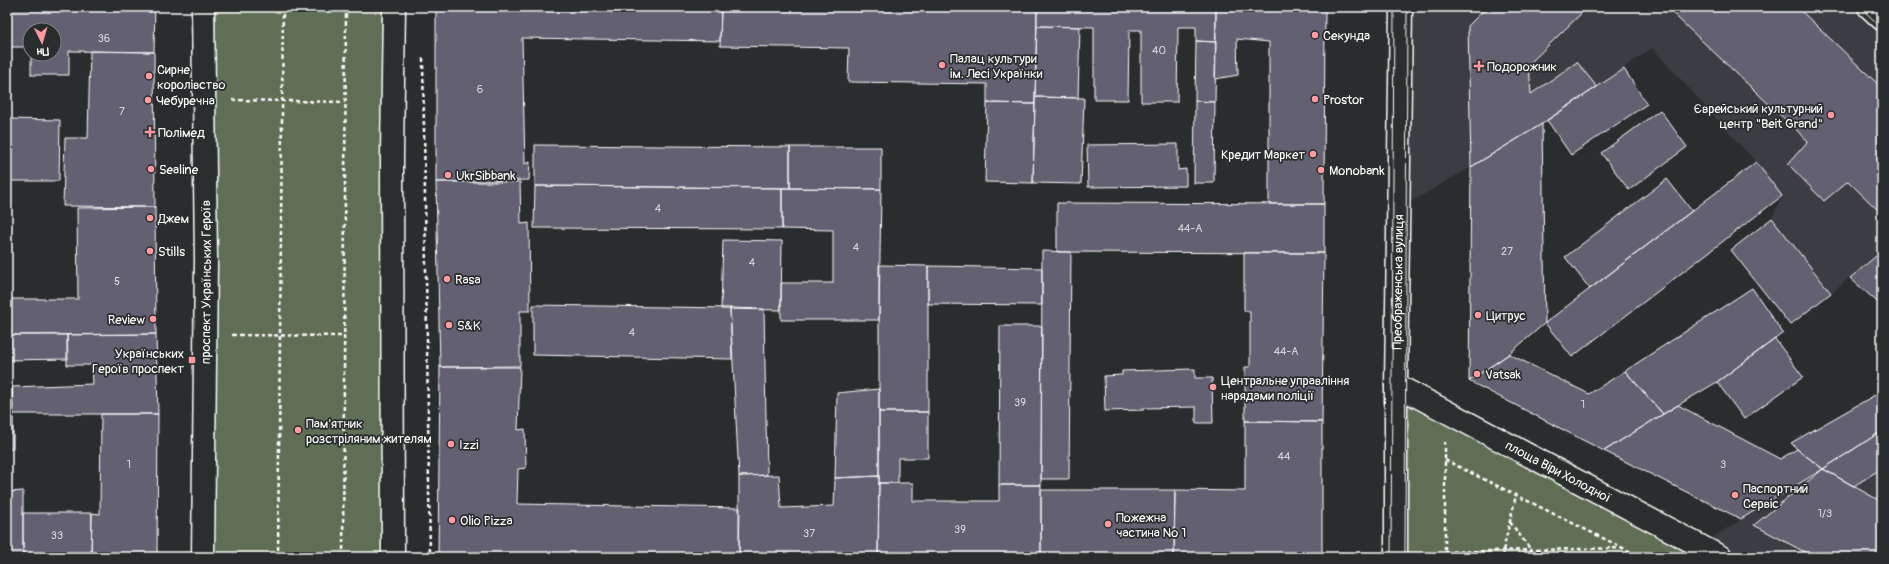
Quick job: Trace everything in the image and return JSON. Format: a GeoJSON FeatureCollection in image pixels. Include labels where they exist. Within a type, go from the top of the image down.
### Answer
{"type":"FeatureCollection","features":[{"type":"Feature","properties":{"kind":"street","name":"проспект Українських Героїв"},"geometry":{"type":"LineString","coordinates":[[203,7],[206,276],[203,557]]}},
{"type":"Feature","properties":{"kind":"street"},"geometry":{"type":"LineString","coordinates":[[393,557],[392,156],[394,7]]}},
{"type":"Feature","properties":{"kind":"street"},"geometry":{"type":"LineString","coordinates":[[1869,7],[1882,19]]}},
{"type":"Feature","properties":{"kind":"street","name":"Преображенська вулиця"},"geometry":{"type":"LineString","coordinates":[[1396,557],[1396,385],[1402,8]]}},
{"type":"Feature","properties":{"kind":"street","name":"площа Віри Холодної"},"geometry":{"type":"LineString","coordinates":[[1396,385],[1446,410],[1721,557]]}},
{"type":"Feature","properties":{"kind":"path"},"geometry":{"type":"LineString","coordinates":[[278,557],[283,7]]}},
{"type":"Feature","properties":{"kind":"path"},"geometry":{"type":"LineString","coordinates":[[343,557],[346,7]]}},
{"type":"Feature","properties":{"kind":"path"},"geometry":{"type":"LineString","coordinates":[[423,57],[430,557]]}},
{"type":"Feature","properties":{"kind":"path"},"geometry":{"type":"LineString","coordinates":[[227,100],[345,102]]}},
{"type":"Feature","properties":{"kind":"path"},"geometry":{"type":"LineString","coordinates":[[225,335],[344,336]]}},
{"type":"Feature","properties":{"kind":"path"},"geometry":{"type":"LineString","coordinates":[[1445,557],[1446,410]]}},
{"type":"Feature","properties":{"kind":"path"},"geometry":{"type":"LineString","coordinates":[[1445,460],[1641,557]]}},
{"type":"Feature","properties":{"kind":"path"},"geometry":{"type":"LineString","coordinates":[[1504,557],[1503,551],[1516,495]]}},
{"type":"Feature","properties":{"kind":"path"},"geometry":{"type":"LineString","coordinates":[[1510,522],[1530,550],[1531,557]]}},
{"type":"Feature","properties":{"kind":"path"},"geometry":{"type":"LineString","coordinates":[[1445,552],[1623,548]]}},
{"type":"Feature","properties":{"kind":"shaded area"},"geometry":{"type":"Polygon","coordinates":[[[1412,7],[1869,7],[1882,20],[1882,251],[1831,293],[1772,218],[1782,196],[1756,162],[1652,48],[1597,87],[1471,167],[1405,205],[1406,14],[1412,7]]]}},
{"type":"Feature","properties":{"kind":"shaded area"},"geometry":{"type":"Polygon","coordinates":[[[1882,431],[1882,557],[1738,557],[1707,541],[1882,431]]]}},
{"type":"Feature","properties":{"kind":"green space"},"geometry":{"type":"Polygon","coordinates":[[[209,7],[382,7],[386,557],[205,557],[209,7]]]}},
{"type":"Feature","properties":{"kind":"green space"},"geometry":{"type":"Polygon","coordinates":[[[1396,385],[1721,557],[1396,557],[1396,385]]]}},
{"type":"Feature","properties":{"kind":"building"},"geometry":{"type":"Polygon","coordinates":[[[7,7],[155,7],[154,52],[69,51],[69,75],[31,75],[31,62],[62,62],[62,22],[22,22],[22,47],[7,47],[7,7]]]}},
{"type":"Feature","properties":{"kind":"building"},"geometry":{"type":"Polygon","coordinates":[[[436,7],[721,7],[720,41],[522,38],[525,164],[530,162],[529,180],[436,182],[436,7]]]}},
{"type":"Feature","properties":{"kind":"building","name":"Палац культури ім. Лесі Українки"},"geometry":{"type":"Polygon","coordinates":[[[721,7],[1037,7],[1035,104],[987,103],[987,84],[848,82],[849,48],[720,46],[721,7]]]}},
{"type":"Feature","properties":{"kind":"building"},"geometry":{"type":"Polygon","coordinates":[[[1037,7],[1216,7],[1216,42],[1196,41],[1196,27],[1178,27],[1177,102],[1141,102],[1141,30],[1129,30],[1128,100],[1094,100],[1094,27],[1037,26],[1037,7]]]}},
{"type":"Feature","properties":{"kind":"building"},"geometry":{"type":"Polygon","coordinates":[[[1216,7],[1325,7],[1324,204],[1269,204],[1269,42],[1237,39],[1238,75],[1215,79],[1216,7]]]}},
{"type":"Feature","properties":{"kind":"building"},"geometry":{"type":"Polygon","coordinates":[[[1487,7],[1588,7],[1529,64],[1531,94],[1577,62],[1597,87],[1542,124],[1471,167],[1468,26],[1487,7]]]}},
{"type":"Feature","properties":{"kind":"building","name":"Єврейський культурний центр \"Beit Grand\""},"geometry":{"type":"Polygon","coordinates":[[[1666,7],[1797,7],[1882,88],[1882,214],[1848,181],[1824,201],[1788,164],[1808,141],[1666,7]]]}},
{"type":"Feature","properties":{"kind":"building"},"geometry":{"type":"Polygon","coordinates":[[[1037,26],[1080,27],[1078,98],[1035,97],[1037,26]]]}},
{"type":"Feature","properties":{"kind":"building"},"geometry":{"type":"Polygon","coordinates":[[[1196,41],[1216,42],[1215,102],[1195,101],[1196,41]]]}},
{"type":"Feature","properties":{"kind":"building"},"geometry":{"type":"Polygon","coordinates":[[[90,51],[154,52],[155,207],[63,206],[65,138],[88,138],[90,51]]]}},
{"type":"Feature","properties":{"kind":"building"},"geometry":{"type":"Polygon","coordinates":[[[1624,69],[1647,104],[1571,155],[1547,120],[1624,69]]]}},
{"type":"Feature","properties":{"kind":"building"},"geometry":{"type":"Polygon","coordinates":[[[1035,97],[1084,98],[1081,184],[1033,183],[1035,97]]]}},
{"type":"Feature","properties":{"kind":"building"},"geometry":{"type":"Polygon","coordinates":[[[1195,101],[1215,102],[1214,183],[1194,183],[1195,101]]]}},
{"type":"Feature","properties":{"kind":"building"},"geometry":{"type":"Polygon","coordinates":[[[987,103],[1035,104],[1033,183],[985,182],[987,103]]]}},
{"type":"Feature","properties":{"kind":"building"},"geometry":{"type":"Polygon","coordinates":[[[1660,110],[1687,147],[1629,190],[1601,153],[1660,110]]]}},
{"type":"Feature","properties":{"kind":"building"},"geometry":{"type":"Polygon","coordinates":[[[7,119],[60,120],[59,181],[7,181],[7,119]]]}},
{"type":"Feature","properties":{"kind":"building"},"geometry":{"type":"Polygon","coordinates":[[[1542,124],[1545,323],[1509,354],[1469,381],[1471,167],[1542,124]]]}},
{"type":"Feature","properties":{"kind":"building"},"geometry":{"type":"Polygon","coordinates":[[[1178,144],[1178,170],[1186,169],[1186,186],[1088,187],[1087,145],[1178,144]]]}},
{"type":"Feature","properties":{"kind":"building"},"geometry":{"type":"Polygon","coordinates":[[[535,145],[790,147],[790,188],[535,186],[535,145]]]}},
{"type":"Feature","properties":{"kind":"building"},"geometry":{"type":"Polygon","coordinates":[[[790,147],[881,147],[881,189],[790,188],[790,147]]]}},
{"type":"Feature","properties":{"kind":"building"},"geometry":{"type":"Polygon","coordinates":[[[1756,162],[1782,196],[1572,357],[1545,323],[1756,162]]]}},
{"type":"Feature","properties":{"kind":"building"},"geometry":{"type":"Polygon","coordinates":[[[1667,179],[1692,211],[1590,289],[1565,257],[1667,179]]]}},
{"type":"Feature","properties":{"kind":"building"},"geometry":{"type":"Polygon","coordinates":[[[436,182],[520,182],[521,224],[529,223],[530,311],[520,311],[520,366],[440,367],[436,182]]]}},
{"type":"Feature","properties":{"kind":"building"},"geometry":{"type":"Polygon","coordinates":[[[535,186],[782,188],[782,229],[534,228],[535,186]]]}},
{"type":"Feature","properties":{"kind":"building"},"geometry":{"type":"Polygon","coordinates":[[[782,188],[881,189],[879,320],[781,320],[781,283],[833,283],[833,230],[782,229],[782,188]]]}},
{"type":"Feature","properties":{"kind":"building"},"geometry":{"type":"Polygon","coordinates":[[[1057,203],[1324,204],[1324,253],[1057,252],[1057,203]]]}},
{"type":"Feature","properties":{"kind":"building"},"geometry":{"type":"Polygon","coordinates":[[[155,207],[156,334],[7,335],[7,299],[78,299],[77,208],[155,207]]]}},
{"type":"Feature","properties":{"kind":"building"},"geometry":{"type":"Polygon","coordinates":[[[1772,218],[1831,293],[1790,325],[1731,250],[1772,218]]]}},
{"type":"Feature","properties":{"kind":"building"},"geometry":{"type":"Polygon","coordinates":[[[723,240],[782,241],[781,310],[721,309],[723,240]]]}},
{"type":"Feature","properties":{"kind":"building"},"geometry":{"type":"Polygon","coordinates":[[[1042,251],[1071,252],[1069,479],[1041,479],[1042,251]]]}},
{"type":"Feature","properties":{"kind":"building"},"geometry":{"type":"Polygon","coordinates":[[[1882,251],[1882,306],[1850,278],[1882,251]]]}},
{"type":"Feature","properties":{"kind":"building"},"geometry":{"type":"Polygon","coordinates":[[[1244,253],[1324,253],[1322,422],[1245,421],[1245,367],[1250,367],[1250,311],[1244,311],[1244,253]]]}},
{"type":"Feature","properties":{"kind":"building"},"geometry":{"type":"Polygon","coordinates":[[[879,265],[928,266],[928,412],[879,412],[879,265]]]}},
{"type":"Feature","properties":{"kind":"building"},"geometry":{"type":"Polygon","coordinates":[[[928,266],[1042,268],[1042,305],[928,304],[928,266]]]}},
{"type":"Feature","properties":{"kind":"building"},"geometry":{"type":"Polygon","coordinates":[[[1752,288],[1783,333],[1717,382],[1663,414],[1625,371],[1752,288]]]}},
{"type":"Feature","properties":{"kind":"building"},"geometry":{"type":"Polygon","coordinates":[[[533,305],[730,308],[732,359],[533,355],[533,305]]]}},
{"type":"Feature","properties":{"kind":"building"},"geometry":{"type":"Polygon","coordinates":[[[730,308],[764,309],[767,475],[739,476],[730,308]]]}},
{"type":"Feature","properties":{"kind":"building"},"geometry":{"type":"Polygon","coordinates":[[[1000,326],[1042,326],[1041,485],[999,485],[1000,326]]]}},
{"type":"Feature","properties":{"kind":"building"},"geometry":{"type":"Polygon","coordinates":[[[156,334],[158,414],[13,414],[12,387],[93,384],[92,365],[67,365],[67,335],[156,334]]]}},
{"type":"Feature","properties":{"kind":"building"},"geometry":{"type":"Polygon","coordinates":[[[7,335],[67,335],[68,359],[7,360],[7,335]]]}},
{"type":"Feature","properties":{"kind":"building"},"geometry":{"type":"Polygon","coordinates":[[[1775,339],[1803,377],[1744,419],[1717,382],[1775,339]]]}},
{"type":"Feature","properties":{"kind":"building"},"geometry":{"type":"Polygon","coordinates":[[[1509,354],[1589,394],[1625,371],[1663,414],[1604,451],[1469,381],[1509,354]]]}},
{"type":"Feature","properties":{"kind":"building"},"geometry":{"type":"Polygon","coordinates":[[[440,367],[520,367],[518,430],[525,429],[526,468],[518,469],[517,504],[740,508],[739,557],[438,557],[440,367]]]}},
{"type":"Feature","properties":{"kind":"building"},"geometry":{"type":"Polygon","coordinates":[[[1195,369],[1195,378],[1212,378],[1213,423],[1196,423],[1196,407],[1144,408],[1144,410],[1105,411],[1104,376],[1122,375],[1122,371],[1195,369]]]}},
{"type":"Feature","properties":{"kind":"building"},"geometry":{"type":"Polygon","coordinates":[[[7,387],[12,387],[13,414],[7,414],[7,387]]]}},
{"type":"Feature","properties":{"kind":"building"},"geometry":{"type":"Polygon","coordinates":[[[879,389],[879,476],[835,478],[837,393],[879,389]]]}},
{"type":"Feature","properties":{"kind":"building"},"geometry":{"type":"Polygon","coordinates":[[[1882,391],[1882,431],[1823,469],[1791,443],[1882,391]]]}},
{"type":"Feature","properties":{"kind":"building"},"geometry":{"type":"Polygon","coordinates":[[[1678,405],[1780,459],[1797,449],[1823,469],[1741,519],[1604,451],[1678,405]]]}},
{"type":"Feature","properties":{"kind":"building"},"geometry":{"type":"Polygon","coordinates":[[[879,412],[928,412],[928,458],[898,458],[898,483],[879,483],[879,412]]]}},
{"type":"Feature","properties":{"kind":"building"},"geometry":{"type":"Polygon","coordinates":[[[7,414],[13,414],[13,449],[7,449],[7,414]]]}},
{"type":"Feature","properties":{"kind":"building"},"geometry":{"type":"Polygon","coordinates":[[[101,414],[158,414],[157,557],[91,557],[92,513],[100,514],[101,414]]]}},
{"type":"Feature","properties":{"kind":"building"},"geometry":{"type":"Polygon","coordinates":[[[1245,421],[1322,422],[1322,557],[1174,557],[1175,490],[1245,491],[1245,421]]]}},
{"type":"Feature","properties":{"kind":"building"},"geometry":{"type":"Polygon","coordinates":[[[1882,431],[1882,468],[1854,486],[1823,469],[1882,431]]]}},
{"type":"Feature","properties":{"kind":"building"},"geometry":{"type":"Polygon","coordinates":[[[1823,469],[1882,502],[1882,557],[1814,557],[1754,525],[1823,469]]]}},
{"type":"Feature","properties":{"kind":"building"},"geometry":{"type":"Polygon","coordinates":[[[779,475],[781,508],[834,506],[835,478],[879,476],[878,557],[739,557],[739,476],[779,475]]]}},
{"type":"Feature","properties":{"kind":"building"},"geometry":{"type":"Polygon","coordinates":[[[879,483],[913,483],[913,501],[999,501],[999,485],[1041,485],[1041,557],[878,557],[879,483]]]}},
{"type":"Feature","properties":{"kind":"building","name":"Пожежна частина № 1"},"geometry":{"type":"Polygon","coordinates":[[[1041,490],[1175,490],[1174,557],[1041,557],[1041,490]]]}},
{"type":"Feature","properties":{"kind":"building"},"geometry":{"type":"Polygon","coordinates":[[[23,491],[23,557],[7,557],[7,492],[23,491]]]}},
{"type":"Feature","properties":{"kind":"building"},"geometry":{"type":"Polygon","coordinates":[[[23,513],[92,513],[91,557],[23,557],[23,513]]]}},
{"type":"Feature","properties":{"kind":"tram line"},"geometry":{"type":"LineString","coordinates":[[1391,557],[1394,7]]}},
{"type":"Feature","properties":{"kind":"tram line"},"geometry":{"type":"LineString","coordinates":[[1405,557],[1407,7]]}},
{"type":"Feature","properties":{"kind":"tram line"},"geometry":{"type":"LineString","coordinates":[[1860,7],[1882,28]]}},
{"type":"Feature","properties":{"kind":"place","name":"Секунда"},"geometry":{"type":"Point","coordinates":[1315,35]}},
{"type":"Feature","properties":{"kind":"place","name":"Палац культури ім. Лесі Українки"},"geometry":{"type":"Point","coordinates":[942,65]}},
{"type":"Feature","properties":{"kind":"place","name":"Подорожник"},"geometry":{"type":"Point","coordinates":[1479,66]}},
{"type":"Feature","properties":{"kind":"place","name":"Сирне королівство"},"geometry":{"type":"Point","coordinates":[149,76]}},
{"type":"Feature","properties":{"kind":"place","name":"Prostor"},"geometry":{"type":"Point","coordinates":[1315,99]}},
{"type":"Feature","properties":{"kind":"place","name":"Чебуречна"},"geometry":{"type":"Point","coordinates":[148,100]}},
{"type":"Feature","properties":{"kind":"place","name":"Єврейський культурний центр \"Beit Grand\""},"geometry":{"type":"Point","coordinates":[1831,115]}},
{"type":"Feature","properties":{"kind":"place","name":"Полімед"},"geometry":{"type":"Point","coordinates":[150,132]}},
{"type":"Feature","properties":{"kind":"place","name":"Кредит Маркет"},"geometry":{"type":"Point","coordinates":[1313,154]}},
{"type":"Feature","properties":{"kind":"place","name":"Sealine"},"geometry":{"type":"Point","coordinates":[151,169]}},
{"type":"Feature","properties":{"kind":"place","name":"Monobank"},"geometry":{"type":"Point","coordinates":[1321,170]}},
{"type":"Feature","properties":{"kind":"place","name":"UkrSibbank"},"geometry":{"type":"Point","coordinates":[448,175]}},
{"type":"Feature","properties":{"kind":"place","name":"Джем"},"geometry":{"type":"Point","coordinates":[150,218]}},
{"type":"Feature","properties":{"kind":"place","name":"Stills"},"geometry":{"type":"Point","coordinates":[150,251]}},
{"type":"Feature","properties":{"kind":"place","name":"Rasa"},"geometry":{"type":"Point","coordinates":[447,279]}},
{"type":"Feature","properties":{"kind":"place","name":"Цитрус"},"geometry":{"type":"Point","coordinates":[1478,315]}},
{"type":"Feature","properties":{"kind":"place","name":"Review"},"geometry":{"type":"Point","coordinates":[153,319]}},
{"type":"Feature","properties":{"kind":"place","name":"S&K"},"geometry":{"type":"Point","coordinates":[449,325]}},
{"type":"Feature","properties":{"kind":"place","name":"Українських Героїв проспект"},"geometry":{"type":"Point","coordinates":[192,360]}},
{"type":"Feature","properties":{"kind":"place","name":"Vatsak"},"geometry":{"type":"Point","coordinates":[1477,374]}},
{"type":"Feature","properties":{"kind":"place","name":"Центральне управління нарядами поліції"},"geometry":{"type":"Point","coordinates":[1213,387]}},
{"type":"Feature","properties":{"kind":"place","name":"Пам'ятник розстріляним жителям"},"geometry":{"type":"Point","coordinates":[298,430]}},
{"type":"Feature","properties":{"kind":"place","name":"Izzi"},"geometry":{"type":"Point","coordinates":[451,444]}},
{"type":"Feature","properties":{"kind":"place","name":"Паспортний Сервіс"},"geometry":{"type":"Point","coordinates":[1735,495]}},
{"type":"Feature","properties":{"kind":"place","name":"Olio Pizza"},"geometry":{"type":"Point","coordinates":[452,520]}},
{"type":"Feature","properties":{"kind":"place","name":"Пожежна частина № 1"},"geometry":{"type":"Point","coordinates":[1108,524]}}]}
